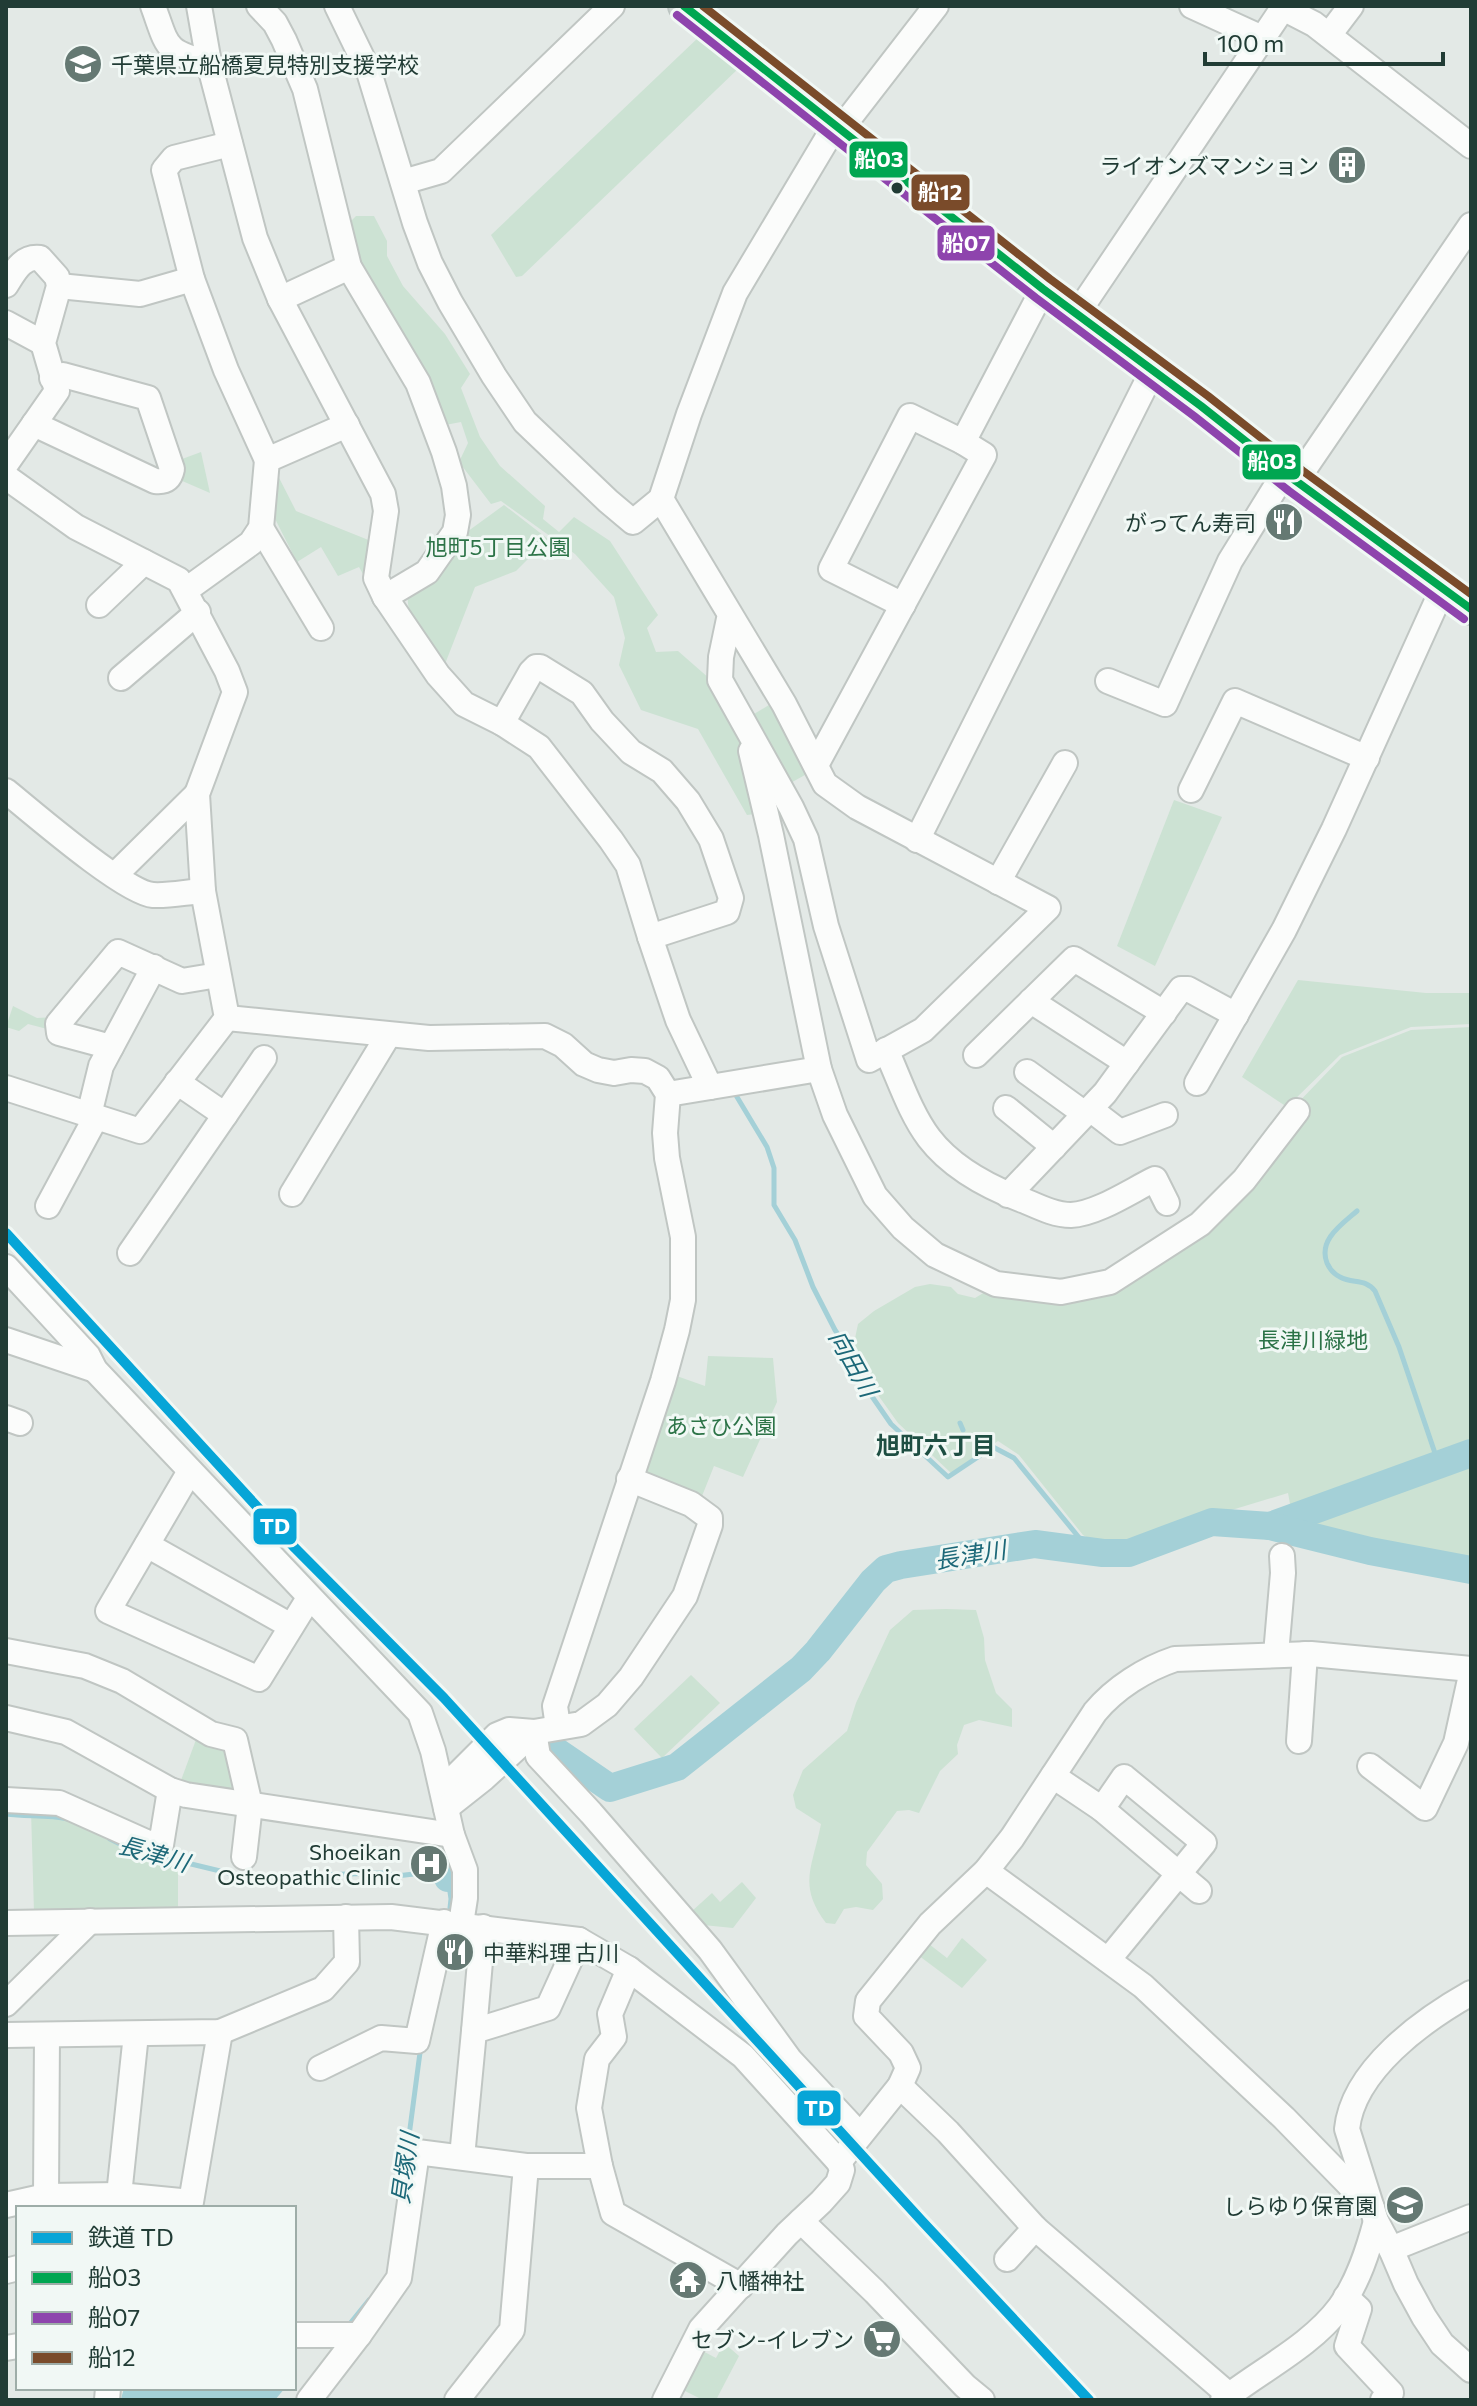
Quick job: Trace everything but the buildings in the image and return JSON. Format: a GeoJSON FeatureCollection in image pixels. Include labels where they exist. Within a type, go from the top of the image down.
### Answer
{"type":"FeatureCollection","features":[{"type":"Feature","properties":{"kind":"main road"},"geometry":{"type":"LineString","coordinates":[[684,6],[1043,289],[1471,609]]}},
{"type":"Feature","properties":{"kind":"street"},"geometry":{"type":"LineString","coordinates":[[153,6],[168,45],[180,55],[209,63]]}},
{"type":"Feature","properties":{"kind":"street"},"geometry":{"type":"LineString","coordinates":[[199,6],[209,63],[255,238],[280,299],[383,494],[386,511],[376,578],[385,597],[438,675],[464,704],[502,723],[539,747],[628,865],[678,1020],[710,1087]]}},
{"type":"Feature","properties":{"kind":"street"},"geometry":{"type":"LineString","coordinates":[[259,6],[280,31],[305,89],[349,267],[418,383],[454,486],[458,515],[455,532],[427,572],[385,597]]}},
{"type":"Feature","properties":{"kind":"street"},"geometry":{"type":"LineString","coordinates":[[337,6],[369,72],[430,263],[443,289],[525,422],[633,522],[661,499],[735,293],[830,134],[847,121],[936,6]]}},
{"type":"Feature","properties":{"kind":"street"},"geometry":{"type":"LineString","coordinates":[[403,182],[441,171],[612,6]]}},
{"type":"Feature","properties":{"kind":"street"},"geometry":{"type":"LineString","coordinates":[[1192,6],[1262,38]]}},
{"type":"Feature","properties":{"kind":"street"},"geometry":{"type":"LineString","coordinates":[[1329,35],[1351,6]]}},
{"type":"Feature","properties":{"kind":"street"},"geometry":{"type":"LineString","coordinates":[[1077,314],[1284,7],[1329,35],[1471,146]]}},
{"type":"Feature","properties":{"kind":"street"},"geometry":{"type":"LineString","coordinates":[[186,590],[251,543],[261,528],[267,460],[226,370],[192,279],[164,170],[174,158],[230,144]]}},
{"type":"Feature","properties":{"kind":"street"},"geometry":{"type":"LineString","coordinates":[[1108,681],[1165,704],[1230,561],[1471,225]]}},
{"type":"Feature","properties":{"kind":"street"},"geometry":{"type":"LineString","coordinates":[[6,285],[22,262],[31,257],[40,258],[57,277],[59,286],[43,343],[57,391],[6,464]]}},
{"type":"Feature","properties":{"kind":"street"},"geometry":{"type":"LineString","coordinates":[[280,299],[349,267]]}},
{"type":"Feature","properties":{"kind":"street"},"geometry":{"type":"LineString","coordinates":[[59,286],[140,294],[192,279]]}},
{"type":"Feature","properties":{"kind":"street"},"geometry":{"type":"LineString","coordinates":[[963,442],[1043,289]]}},
{"type":"Feature","properties":{"kind":"street"},"geometry":{"type":"LineString","coordinates":[[6,323],[43,343]]}},
{"type":"Feature","properties":{"kind":"street"},"geometry":{"type":"LineString","coordinates":[[917,840],[1153,370]]}},
{"type":"Feature","properties":{"kind":"street"},"geometry":{"type":"LineString","coordinates":[[34,424],[155,481],[162,482],[171,475],[172,469],[148,398],[63,375],[52,378]]}},
{"type":"Feature","properties":{"kind":"street"},"geometry":{"type":"LineString","coordinates":[[816,765],[903,605],[984,455],[910,416],[831,569],[903,605]]}},
{"type":"Feature","properties":{"kind":"street"},"geometry":{"type":"LineString","coordinates":[[267,460],[347,425]]}},
{"type":"Feature","properties":{"kind":"street"},"geometry":{"type":"LineString","coordinates":[[6,477],[76,527],[179,580],[198,612],[235,692],[197,794],[203,891],[227,1018],[140,1131],[6,1088]]}},
{"type":"Feature","properties":{"kind":"street"},"geometry":{"type":"LineString","coordinates":[[661,499],[730,614],[784,704],[825,784],[857,807],[1048,908],[923,1030],[869,1060],[826,926],[806,839],[720,680],[721,657],[730,614]]}},
{"type":"Feature","properties":{"kind":"street"},"geometry":{"type":"LineString","coordinates":[[261,528],[321,628]]}},
{"type":"Feature","properties":{"kind":"street"},"geometry":{"type":"LineString","coordinates":[[99,605],[144,562]]}},
{"type":"Feature","properties":{"kind":"street"},"geometry":{"type":"LineString","coordinates":[[1197,1083],[1284,930],[1367,758],[1443,588]]}},
{"type":"Feature","properties":{"kind":"street"},"geometry":{"type":"LineString","coordinates":[[121,678],[198,612]]}},
{"type":"Feature","properties":{"kind":"street"},"geometry":{"type":"LineString","coordinates":[[502,723],[531,672],[540,667],[582,693],[602,721],[631,752],[662,771],[688,801],[711,839],[731,898],[727,912],[650,937]]}},
{"type":"Feature","properties":{"kind":"street"},"geometry":{"type":"LineString","coordinates":[[1191,790],[1235,701],[1367,758]]}},
{"type":"Feature","properties":{"kind":"street"},"geometry":{"type":"LineString","coordinates":[[752,737],[751,753],[819,1069],[835,1115],[875,1196],[903,1228],[935,1255],[996,1284],[1033,1290],[1061,1292],[1110,1282],[1200,1224],[1244,1180],[1297,1111]]}},
{"type":"Feature","properties":{"kind":"street"},"geometry":{"type":"LineString","coordinates":[[998,882],[1065,763]]}},
{"type":"Feature","properties":{"kind":"street"},"geometry":{"type":"LineString","coordinates":[[6,791],[75,847],[134,889],[151,895],[203,891]]}},
{"type":"Feature","properties":{"kind":"street"},"geometry":{"type":"LineString","coordinates":[[115,875],[197,794]]}},
{"type":"Feature","properties":{"kind":"street"},"geometry":{"type":"LineString","coordinates":[[111,1047],[59,1033],[58,1024],[118,952],[182,981],[218,975]]}},
{"type":"Feature","properties":{"kind":"street"},"geometry":{"type":"LineString","coordinates":[[976,1055],[1074,959],[1164,1013]]}},
{"type":"Feature","properties":{"kind":"street"},"geometry":{"type":"LineString","coordinates":[[48,1206],[92,1116],[101,1066],[154,967]]}},
{"type":"Feature","properties":{"kind":"street"},"geometry":{"type":"LineString","coordinates":[[1008,1195],[1088,1112],[1181,989],[1188,989],[1236,1015]]}},
{"type":"Feature","properties":{"kind":"street"},"geometry":{"type":"LineString","coordinates":[[1031,1001],[1127,1063]]}},
{"type":"Feature","properties":{"kind":"street"},"geometry":{"type":"LineString","coordinates":[[227,1018],[429,1038],[545,1036],[563,1045],[584,1064],[598,1070],[614,1073],[645,1071],[658,1078],[668,1094],[665,1133],[683,1237],[683,1300],[663,1381],[538,1756],[710,1950],[790,2060],[860,2135]]}},
{"type":"Feature","properties":{"kind":"street"},"geometry":{"type":"LineString","coordinates":[[292,1194],[386,1039],[386,1034]]}},
{"type":"Feature","properties":{"kind":"street"},"geometry":{"type":"LineString","coordinates":[[886,1050],[930,1139],[955,1163],[978,1179],[1008,1195],[1072,1215],[1091,1211],[1155,1179],[1167,1203]]}},
{"type":"Feature","properties":{"kind":"street"},"geometry":{"type":"LineString","coordinates":[[130,1253],[264,1058]]}},
{"type":"Feature","properties":{"kind":"street"},"geometry":{"type":"LineString","coordinates":[[668,1094],[819,1069]]}},
{"type":"Feature","properties":{"kind":"street"},"geometry":{"type":"LineString","coordinates":[[1027,1072],[1120,1132],[1165,1115]]}},
{"type":"Feature","properties":{"kind":"street"},"geometry":{"type":"LineString","coordinates":[[177,1082],[225,1115]]}},
{"type":"Feature","properties":{"kind":"street"},"geometry":{"type":"LineString","coordinates":[[1006,1108],[1054,1147]]}},
{"type":"Feature","properties":{"kind":"street"},"geometry":{"type":"LineString","coordinates":[[6,1267],[88,1356],[95,1370],[420,1713],[433,1751],[452,1835],[465,1870],[463,1924],[474,2031],[462,2157]]}},
{"type":"Feature","properties":{"kind":"street"},"geometry":{"type":"LineString","coordinates":[[7,1345],[95,1370]]}},
{"type":"Feature","properties":{"kind":"street"},"geometry":{"type":"LineString","coordinates":[[190,1471],[108,1611],[259,1679],[309,1598]]}},
{"type":"Feature","properties":{"kind":"street"},"geometry":{"type":"LineString","coordinates":[[444,1798],[484,1778],[546,1730],[581,1724],[607,1705],[631,1677],[685,1596],[710,1518],[702,1511],[629,1479]]}},
{"type":"Feature","properties":{"kind":"street"},"geometry":{"type":"LineString","coordinates":[[147,1545],[291,1626]]}},
{"type":"Feature","properties":{"kind":"street"},"geometry":{"type":"LineString","coordinates":[[1276,1654],[1282,1556]]}},
{"type":"Feature","properties":{"kind":"street"},"geometry":{"type":"LineString","coordinates":[[6,1651],[85,1666],[122,1681],[211,1734],[235,1740],[250,1805],[244,1857]]}},
{"type":"Feature","properties":{"kind":"street"},"geometry":{"type":"LineString","coordinates":[[1298,1741],[1305,1654]]}},
{"type":"Feature","properties":{"kind":"street"},"geometry":{"type":"LineString","coordinates":[[839,2162],[907,2074],[907,2062],[866,2016],[866,2006],[930,1924],[986,1871],[1012,1838],[1107,1697],[1161,1663],[1175,1659],[1305,1654],[1471,1672],[1456,1743],[1425,1808],[1370,1766]]}},
{"type":"Feature","properties":{"kind":"street"},"geometry":{"type":"LineString","coordinates":[[6,1718],[66,1732],[170,1790],[452,1835]]}},
{"type":"Feature","properties":{"kind":"street"},"geometry":{"type":"LineString","coordinates":[[1053,1776],[1102,1809],[1199,1891]]}},
{"type":"Feature","properties":{"kind":"street"},"geometry":{"type":"LineString","coordinates":[[1102,1809],[1124,1777],[1204,1843],[1108,1960]]}},
{"type":"Feature","properties":{"kind":"street"},"geometry":{"type":"LineString","coordinates":[[6,1800],[59,1803],[146,1842],[161,1845],[170,1790]]}},
{"type":"Feature","properties":{"kind":"street"},"geometry":{"type":"LineString","coordinates":[[986,1871],[1143,1986],[1284,2118],[1374,2214]]}},
{"type":"Feature","properties":{"kind":"street"},"geometry":{"type":"LineString","coordinates":[[6,2035],[220,2032],[323,1989],[347,1962],[346,1917]]}},
{"type":"Feature","properties":{"kind":"street"},"geometry":{"type":"LineString","coordinates":[[6,1923],[391,1917],[579,1940],[629,1969],[743,2056],[839,2162],[842,2170],[838,2183],[701,2329],[665,2400]]}},
{"type":"Feature","properties":{"kind":"street"},"geometry":{"type":"LineString","coordinates":[[6,2004],[90,1921]]}},
{"type":"Feature","properties":{"kind":"street"},"geometry":{"type":"LineString","coordinates":[[320,2068],[381,2038],[417,2041],[463,1924]]}},
{"type":"Feature","properties":{"kind":"street"},"geometry":{"type":"LineString","coordinates":[[474,2031],[548,2008],[579,1940]]}},
{"type":"Feature","properties":{"kind":"street"},"geometry":{"type":"LineString","coordinates":[[629,1969],[610,2014],[614,2037],[597,2059],[589,2108],[613,2213],[741,2286]]}},
{"type":"Feature","properties":{"kind":"street"},"geometry":{"type":"LineString","coordinates":[[1471,1993],[1453,2003],[1383,2058],[1355,2096],[1347,2129],[1374,2214],[1406,2284],[1442,2344],[1471,2370]]}},
{"type":"Feature","properties":{"kind":"street"},"geometry":{"type":"LineString","coordinates":[[6,2205],[46,2196],[119,2195],[191,2202],[220,2032]]}},
{"type":"Feature","properties":{"kind":"street"},"geometry":{"type":"LineString","coordinates":[[119,2195],[136,2034]]}},
{"type":"Feature","properties":{"kind":"street"},"geometry":{"type":"LineString","coordinates":[[46,2196],[47,2035]]}},
{"type":"Feature","properties":{"kind":"street"},"geometry":{"type":"LineString","coordinates":[[900,2086],[948,2132],[1035,2228],[1226,2398],[1307,2339],[1339,2308],[1369,2249],[1374,2214]]}},
{"type":"Feature","properties":{"kind":"street"},"geometry":{"type":"LineString","coordinates":[[309,2400],[399,2278],[417,2152],[526,2166],[600,2166]]}},
{"type":"Feature","properties":{"kind":"street"},"geometry":{"type":"LineString","coordinates":[[457,2400],[512,2330],[526,2166]]}},
{"type":"Feature","properties":{"kind":"street"},"geometry":{"type":"LineString","coordinates":[[1391,2249],[1471,2217]]}},
{"type":"Feature","properties":{"kind":"street"},"geometry":{"type":"LineString","coordinates":[[801,2221],[982,2400]]}},
{"type":"Feature","properties":{"kind":"street"},"geometry":{"type":"LineString","coordinates":[[1007,2259],[1035,2228]]}},
{"type":"Feature","properties":{"kind":"street"},"geometry":{"type":"LineString","coordinates":[[1346,2297],[1359,2309],[1347,2346],[1391,2393],[1383,2400]]}},
{"type":"Feature","properties":{"kind":"street"},"geometry":{"type":"LineString","coordinates":[[296,2335],[359,2335]]}},
{"type":"Feature","properties":{"kind":"green space"},"geometry":{"type":"Polygon","coordinates":[[[701,35],[740,67],[522,276],[516,277],[491,235],[701,35]]]}},
{"type":"Feature","properties":{"kind":"green space"},"geometry":{"type":"Polygon","coordinates":[[[356,216],[374,216],[387,241],[387,256],[403,286],[445,334],[470,374],[461,388],[480,437],[500,466],[545,506],[543,519],[559,532],[574,517],[610,541],[658,615],[647,628],[656,652],[678,651],[710,679],[747,739],[755,814],[747,815],[698,729],[641,710],[619,665],[625,638],[614,597],[575,554],[501,501],[491,504],[459,462],[468,443],[461,422],[440,426],[355,272],[345,227],[356,216]]]}},
{"type":"Feature","properties":{"kind":"green space"},"geometry":{"type":"Polygon","coordinates":[[[201,452],[210,493],[180,480],[174,462],[201,452]]]}},
{"type":"Feature","properties":{"kind":"green space"},"geometry":{"type":"Polygon","coordinates":[[[274,468],[296,511],[371,541],[374,593],[359,567],[338,576],[321,547],[297,562],[270,509],[274,468]]]}},
{"type":"Feature","properties":{"kind":"green space","name":"旭町5丁目公園"},"geometry":{"type":"Polygon","coordinates":[[[504,505],[548,539],[516,571],[475,587],[445,664],[414,623],[408,594],[460,537],[504,505]]]}},
{"type":"Feature","properties":{"kind":"green space"},"geometry":{"type":"Polygon","coordinates":[[[774,702],[812,771],[787,785],[749,717],[774,702]]]}},
{"type":"Feature","properties":{"kind":"green space"},"geometry":{"type":"Polygon","coordinates":[[[1174,800],[1222,817],[1155,966],[1117,946],[1174,800]]]}},
{"type":"Feature","properties":{"kind":"green space"},"geometry":{"type":"Polygon","coordinates":[[[1298,980],[1426,993],[1471,993],[1471,1024],[1411,1027],[1340,1055],[1287,1107],[1242,1077],[1298,980]]]}},
{"type":"Feature","properties":{"kind":"green space"},"geometry":{"type":"Polygon","coordinates":[[[13,1006],[37,1018],[55,1017],[51,1030],[28,1024],[19,1031],[6,1027],[13,1006]]]}},
{"type":"Feature","properties":{"kind":"green space","name":"長津川緑地"},"geometry":{"type":"Polygon","coordinates":[[[1471,1027],[1471,1572],[1295,1531],[1288,1493],[1113,1546],[1094,1542],[1083,1535],[1019,1455],[998,1441],[951,1473],[898,1423],[873,1388],[854,1343],[858,1324],[874,1311],[915,1287],[930,1284],[951,1287],[958,1294],[975,1298],[990,1289],[1065,1297],[1205,1226],[1293,1108],[1342,1057],[1411,1030],[1471,1027]]]}},
{"type":"Feature","properties":{"kind":"green space","name":"あさひ公園"},"geometry":{"type":"Polygon","coordinates":[[[708,1356],[773,1358],[777,1402],[743,1477],[714,1466],[702,1496],[641,1473],[671,1374],[705,1386],[708,1356]]]}},
{"type":"Feature","properties":{"kind":"green space"},"geometry":{"type":"Polygon","coordinates":[[[913,1610],[976,1610],[984,1638],[985,1660],[996,1693],[1012,1709],[1012,1727],[979,1720],[964,1725],[957,1745],[958,1754],[940,1771],[919,1813],[897,1811],[867,1852],[866,1865],[882,1884],[883,1899],[873,1910],[856,1907],[844,1909],[835,1924],[826,1923],[817,1910],[810,1886],[811,1864],[821,1824],[796,1808],[793,1795],[803,1770],[847,1731],[856,1703],[890,1630],[913,1610]]]}},
{"type":"Feature","properties":{"kind":"green space"},"geometry":{"type":"Polygon","coordinates":[[[691,1675],[720,1703],[662,1758],[634,1729],[691,1675]]]}},
{"type":"Feature","properties":{"kind":"green space"},"geometry":{"type":"Polygon","coordinates":[[[197,1737],[225,1747],[240,1788],[233,1795],[180,1783],[197,1737]]]}},
{"type":"Feature","properties":{"kind":"green space"},"geometry":{"type":"Polygon","coordinates":[[[31,1811],[59,1811],[143,1849],[178,1857],[178,1911],[34,1912],[31,1811]]]}},
{"type":"Feature","properties":{"kind":"green space"},"geometry":{"type":"Polygon","coordinates":[[[742,1882],[756,1898],[733,1928],[703,1925],[691,1912],[712,1893],[720,1902],[742,1882]]]}},
{"type":"Feature","properties":{"kind":"green space"},"geometry":{"type":"Polygon","coordinates":[[[962,1938],[987,1960],[962,1988],[918,1955],[925,1941],[947,1958],[962,1938]]]}},
{"type":"Feature","properties":{"kind":"green space"},"geometry":{"type":"Polygon","coordinates":[[[724,2343],[739,2356],[716,2400],[703,2400],[677,2387],[697,2348],[716,2358],[724,2343]]]}},
{"type":"Feature","properties":{"kind":"water"},"geometry":{"type":"Polygon","coordinates":[[[123,2390],[283,2390],[275,2400],[121,2399],[123,2390]]]}},
{"type":"Feature","properties":{"kind":"waterway","name":"向田川"},"geometry":{"type":"LineString","coordinates":[[734,1092],[767,1147],[774,1168],[774,1205],[795,1240],[813,1287],[852,1355],[862,1382],[891,1424],[948,1477],[993,1447],[1014,1458],[1090,1551]]}},
{"type":"Feature","properties":{"kind":"waterway"},"geometry":{"type":"LineString","coordinates":[[1357,1211],[1328,1240],[1327,1263],[1338,1276],[1367,1284],[1375,1291],[1399,1347],[1439,1465]]}},
{"type":"Feature","properties":{"kind":"waterway"},"geometry":{"type":"LineString","coordinates":[[960,1423],[963,1430]]}},
{"type":"Feature","properties":{"kind":"waterway"},"geometry":{"type":"LineString","coordinates":[[1270,1526],[1471,1453]]}},
{"type":"Feature","properties":{"kind":"waterway","name":"長津川"},"geometry":{"type":"LineString","coordinates":[[553,1749],[610,1788],[677,1767],[801,1669],[873,1581],[886,1569],[901,1565],[1035,1544],[1103,1553],[1129,1553],[1212,1522],[1270,1526],[1370,1551],[1471,1570]]}},
{"type":"Feature","properties":{"kind":"waterway","name":"長津川"},"geometry":{"type":"LineString","coordinates":[[6,1814],[68,1819]]}},
{"type":"Feature","properties":{"kind":"waterway","name":"長津川"},"geometry":{"type":"LineString","coordinates":[[110,1839],[136,1852],[145,1853]]}},
{"type":"Feature","properties":{"kind":"waterway","name":"長津川"},"geometry":{"type":"LineString","coordinates":[[158,1856],[245,1877],[382,1873],[397,1876],[430,1872],[448,1878],[450,1908]]}},
{"type":"Feature","properties":{"kind":"waterway","name":"貝塚川"},"geometry":{"type":"LineString","coordinates":[[407,2151],[421,2045]]}},
{"type":"Feature","properties":{"kind":"waterway","name":"貝塚川"},"geometry":{"type":"LineString","coordinates":[[348,2326],[369,2300]]}},
{"type":"Feature","properties":{"kind":"rail line","name":"TD"},"geometry":{"type":"LineString","coordinates":[[6,1233],[295,1548],[444,1698],[1089,2400]]}},
{"type":"Feature","properties":{"kind":"transit line","name":"船03"},"geometry":{"type":"LineString","coordinates":[[684,6],[1043,289],[1471,609]]}},
{"type":"Feature","properties":{"kind":"transit line","name":"船12"},"geometry":{"type":"LineString","coordinates":[[703,6],[1050,279],[1471,594]]}},
{"type":"Feature","properties":{"kind":"transit line","name":"船07"},"geometry":{"type":"LineString","coordinates":[[677,15],[1036,298],[1289,491],[1464,619]]}},
{"type":"Feature","properties":{"kind":"place","name":"千葉県立船橋夏見特別支援学校"},"geometry":{"type":"Point","coordinates":[83,64]}},
{"type":"Feature","properties":{"kind":"place","name":"ライオンズマンション"},"geometry":{"type":"Point","coordinates":[1347,165]}},
{"type":"Feature","properties":{"kind":"place","name":"がってん寿司"},"geometry":{"type":"Point","coordinates":[1284,522]}},
{"type":"Feature","properties":{"kind":"place","name":"Shoeikan Osteopathic Clinic"},"geometry":{"type":"Point","coordinates":[429,1864]}},
{"type":"Feature","properties":{"kind":"place","name":"中華料理 古川"},"geometry":{"type":"Point","coordinates":[455,1952]}},
{"type":"Feature","properties":{"kind":"place","name":"しらゆり保育園"},"geometry":{"type":"Point","coordinates":[1405,2205]}},
{"type":"Feature","properties":{"kind":"place","name":"八幡神社"},"geometry":{"type":"Point","coordinates":[688,2280]}},
{"type":"Feature","properties":{"kind":"place","name":"セブン-イレブン"},"geometry":{"type":"Point","coordinates":[882,2339]}},
{"type":"Feature","properties":{"kind":"district","name":"旭町六丁目"},"geometry":{"type":"Point","coordinates":[936,1444]}}]}
